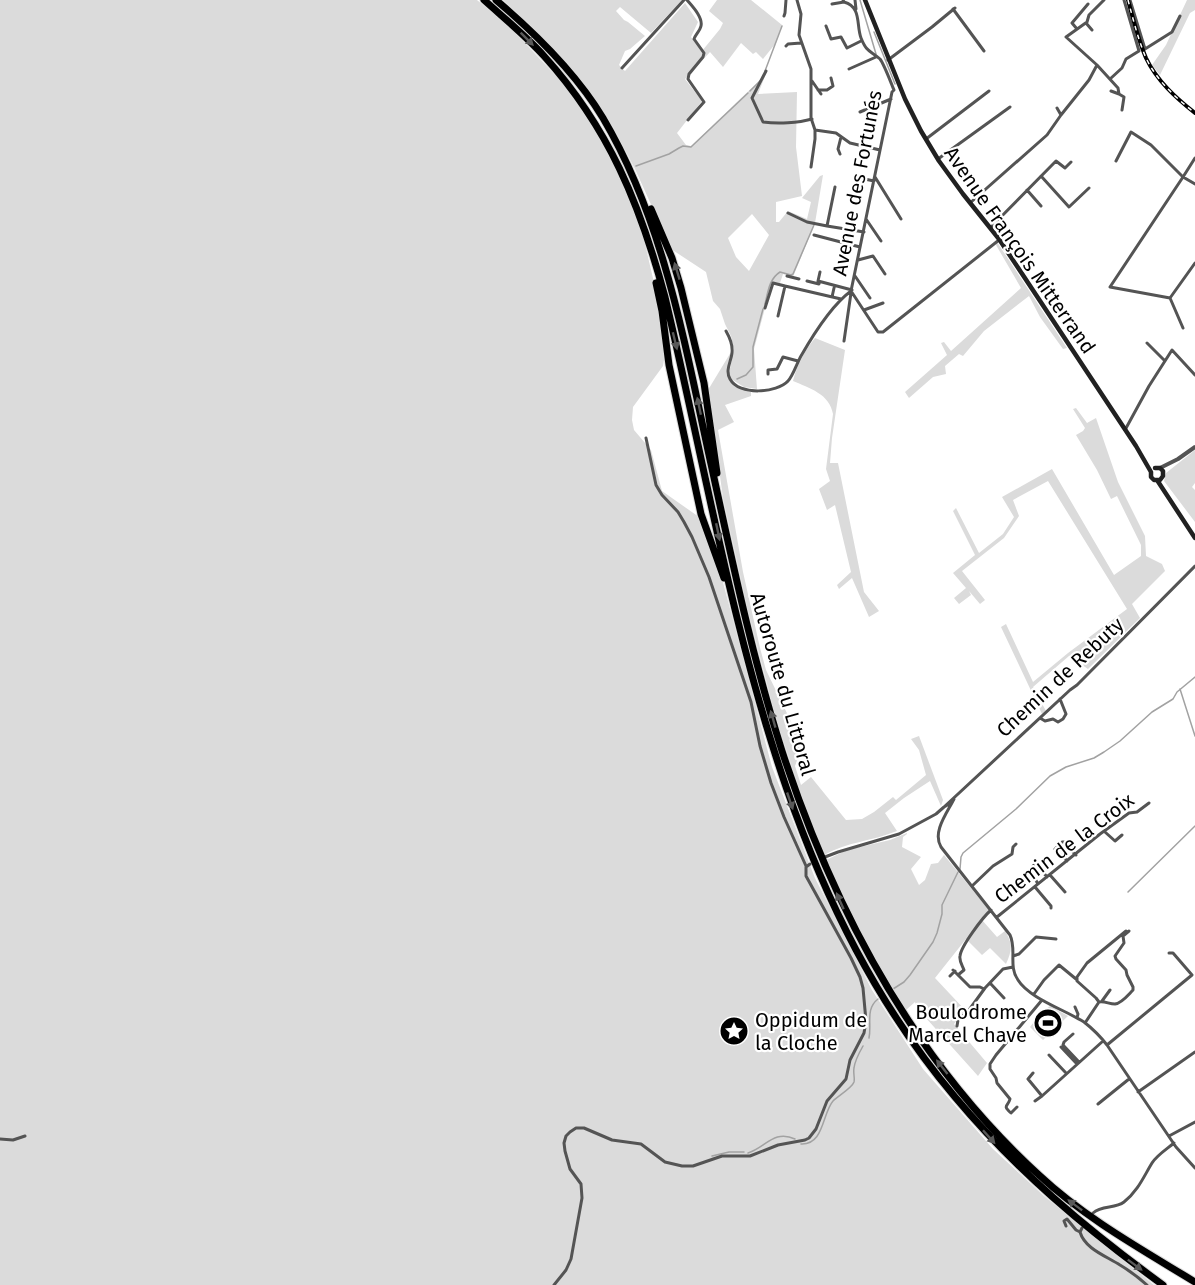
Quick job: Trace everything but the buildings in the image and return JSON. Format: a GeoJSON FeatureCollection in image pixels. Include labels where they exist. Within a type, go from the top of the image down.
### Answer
{"type":"FeatureCollection","features":[{"type":"Feature","properties":{"kind":"highway","name":"Autoroute du Littoral"},"geometry":{"type":"LineString","coordinates":[[484,0],[516,28],[570,86],[607,142],[638,211],[653,253],[670,319],[752,677],[774,753],[813,861],[863,964],[912,1042],[994,1143],[1049,1196],[1094,1234],[1162,1285]]}},
{"type":"Feature","properties":{"kind":"highway","name":"Autoroute du Littoral"},"geometry":{"type":"LineString","coordinates":[[496,0],[523,22],[550,51],[576,80],[602,116],[635,174],[669,250],[679,277],[704,383],[718,479],[736,576],[760,674],[782,750],[821,858],[844,910],[870,959],[902,1012],[936,1060],[1003,1140],[1041,1177],[1101,1224],[1195,1282]]}},
{"type":"Feature","properties":{"kind":"highway"},"geometry":{"type":"LineString","coordinates":[[638,211],[660,298],[669,365],[701,514],[722,571],[752,677]]}},
{"type":"Feature","properties":{"kind":"main road","name":"Avenue François Mitterrand"},"geometry":{"type":"LineString","coordinates":[[865,0],[888,60],[926,140],[970,203],[999,239],[1125,430],[1155,469]]}},
{"type":"Feature","properties":{"kind":"main road"},"geometry":{"type":"LineString","coordinates":[[1160,478],[1151,477],[1155,469],[1163,471],[1160,478],[1162,483],[1195,533]]}},
{"type":"Feature","properties":{"kind":"main road"},"geometry":{"type":"LineString","coordinates":[[1160,478],[1195,538]]}},
{"type":"Feature","properties":{"kind":"street"},"geometry":{"type":"LineString","coordinates":[[622,68],[685,0],[698,14],[701,22],[694,39],[704,53],[688,77],[704,102],[688,120]]}},
{"type":"Feature","properties":{"kind":"street"},"geometry":{"type":"LineString","coordinates":[[783,16],[786,0]]}},
{"type":"Feature","properties":{"kind":"street"},"geometry":{"type":"LineString","coordinates":[[797,0],[801,14],[799,35],[809,59],[812,80],[812,119],[816,139],[811,167]]}},
{"type":"Feature","properties":{"kind":"street"},"geometry":{"type":"LineString","coordinates":[[849,69],[876,57],[866,49],[858,31],[855,0]]}},
{"type":"Feature","properties":{"kind":"street"},"geometry":{"type":"LineString","coordinates":[[1104,0],[1089,16],[1086,23],[1066,37],[1110,79],[1118,88],[1119,94]]}},
{"type":"Feature","properties":{"kind":"street"},"geometry":{"type":"LineString","coordinates":[[1110,79],[1122,68],[1126,59],[1139,51],[1124,0]]}},
{"type":"Feature","properties":{"kind":"street"},"geometry":{"type":"LineString","coordinates":[[1130,0],[1146,49],[1172,33],[1180,16]]}},
{"type":"Feature","properties":{"kind":"street"},"geometry":{"type":"LineString","coordinates":[[832,4],[843,1],[849,3],[856,11]]}},
{"type":"Feature","properties":{"kind":"street"},"geometry":{"type":"LineString","coordinates":[[1077,30],[1072,23],[1088,4]]}},
{"type":"Feature","properties":{"kind":"street"},"geometry":{"type":"LineString","coordinates":[[888,60],[954,9],[984,51]]}},
{"type":"Feature","properties":{"kind":"street"},"geometry":{"type":"LineString","coordinates":[[1086,23],[1092,30]]}},
{"type":"Feature","properties":{"kind":"street"},"geometry":{"type":"LineString","coordinates":[[826,26],[831,39],[841,38],[847,48],[862,41]]}},
{"type":"Feature","properties":{"kind":"street"},"geometry":{"type":"LineString","coordinates":[[1131,27],[1137,26]]}},
{"type":"Feature","properties":{"kind":"street"},"geometry":{"type":"LineString","coordinates":[[786,46],[801,43]]}},
{"type":"Feature","properties":{"kind":"street","name":"Avenue des Fortunés"},"geometry":{"type":"LineString","coordinates":[[876,57],[881,61],[894,90],[852,291],[858,303],[878,332],[883,332],[999,239]]}},
{"type":"Feature","properties":{"kind":"street"},"geometry":{"type":"LineString","coordinates":[[970,203],[1047,135],[1089,80],[1096,65]]}},
{"type":"Feature","properties":{"kind":"street"},"geometry":{"type":"LineString","coordinates":[[766,71],[752,98],[763,122],[796,123],[812,119]]}},
{"type":"Feature","properties":{"kind":"street"},"geometry":{"type":"LineString","coordinates":[[818,90],[827,90],[833,86],[831,78]]}},
{"type":"Feature","properties":{"kind":"street"},"geometry":{"type":"LineString","coordinates":[[812,80],[821,94]]}},
{"type":"Feature","properties":{"kind":"street"},"geometry":{"type":"LineString","coordinates":[[1111,91],[1125,97],[1122,110]]}},
{"type":"Feature","properties":{"kind":"street"},"geometry":{"type":"LineString","coordinates":[[926,140],[989,92]]}},
{"type":"Feature","properties":{"kind":"street"},"geometry":{"type":"LineString","coordinates":[[860,112],[891,99]]}},
{"type":"Feature","properties":{"kind":"street"},"geometry":{"type":"LineString","coordinates":[[938,159],[1010,107]]}},
{"type":"Feature","properties":{"kind":"street"},"geometry":{"type":"LineString","coordinates":[[1058,108],[1061,115]]}},
{"type":"Feature","properties":{"kind":"street"},"geometry":{"type":"LineString","coordinates":[[815,130],[836,133],[850,143],[880,150]]}},
{"type":"Feature","properties":{"kind":"street"},"geometry":{"type":"LineString","coordinates":[[1116,161],[1131,132],[1151,145],[1183,177],[1195,184]]}},
{"type":"Feature","properties":{"kind":"street"},"geometry":{"type":"LineString","coordinates":[[840,154],[838,149],[841,137]]}},
{"type":"Feature","properties":{"kind":"street"},"geometry":{"type":"LineString","coordinates":[[1170,298],[1110,287],[1195,158]]}},
{"type":"Feature","properties":{"kind":"street"},"geometry":{"type":"LineString","coordinates":[[990,228],[1056,161],[1065,168],[1071,162]]}},
{"type":"Feature","properties":{"kind":"street"},"geometry":{"type":"LineString","coordinates":[[1041,176],[1070,207],[1089,188]]}},
{"type":"Feature","properties":{"kind":"street"},"geometry":{"type":"LineString","coordinates":[[858,189],[860,178],[874,179],[901,219]]}},
{"type":"Feature","properties":{"kind":"street"},"geometry":{"type":"LineString","coordinates":[[827,226],[835,187]]}},
{"type":"Feature","properties":{"kind":"street"},"geometry":{"type":"LineString","coordinates":[[1027,190],[1041,206]]}},
{"type":"Feature","properties":{"kind":"street"},"geometry":{"type":"LineString","coordinates":[[788,213],[807,222],[864,232]]}},
{"type":"Feature","properties":{"kind":"street"},"geometry":{"type":"LineString","coordinates":[[866,219],[881,241]]}},
{"type":"Feature","properties":{"kind":"street"},"geometry":{"type":"LineString","coordinates":[[814,235],[860,247]]}},
{"type":"Feature","properties":{"kind":"street"},"geometry":{"type":"LineString","coordinates":[[858,260],[873,256],[885,274]]}},
{"type":"Feature","properties":{"kind":"street"},"geometry":{"type":"LineString","coordinates":[[1170,298],[1195,263]]}},
{"type":"Feature","properties":{"kind":"street"},"geometry":{"type":"LineString","coordinates":[[820,272],[818,281],[852,291]]}},
{"type":"Feature","properties":{"kind":"street"},"geometry":{"type":"LineString","coordinates":[[787,276],[799,279]]}},
{"type":"Feature","properties":{"kind":"street"},"geometry":{"type":"LineString","coordinates":[[855,276],[870,298]]}},
{"type":"Feature","properties":{"kind":"street"},"geometry":{"type":"LineString","coordinates":[[807,281],[819,284]]}},
{"type":"Feature","properties":{"kind":"street"},"geometry":{"type":"LineString","coordinates":[[811,292],[813,282]]}},
{"type":"Feature","properties":{"kind":"street"},"geometry":{"type":"LineString","coordinates":[[765,308],[773,284],[841,299]]}},
{"type":"Feature","properties":{"kind":"street"},"geometry":{"type":"LineString","coordinates":[[778,316],[785,286]]}},
{"type":"Feature","properties":{"kind":"street"},"geometry":{"type":"LineString","coordinates":[[828,286],[840,289]]}},
{"type":"Feature","properties":{"kind":"street"},"geometry":{"type":"LineString","coordinates":[[832,297],[834,288]]}},
{"type":"Feature","properties":{"kind":"street"},"geometry":{"type":"LineString","coordinates":[[726,331],[733,352],[728,372],[734,384],[759,392],[777,387],[788,381],[808,344],[841,299],[852,291]]}},
{"type":"Feature","properties":{"kind":"street"},"geometry":{"type":"LineString","coordinates":[[844,341],[852,291]]}},
{"type":"Feature","properties":{"kind":"street"},"geometry":{"type":"LineString","coordinates":[[1170,298],[1183,328]]}},
{"type":"Feature","properties":{"kind":"street"},"geometry":{"type":"LineString","coordinates":[[864,310],[883,303]]}},
{"type":"Feature","properties":{"kind":"street"},"geometry":{"type":"LineString","coordinates":[[1147,343],[1165,361]]}},
{"type":"Feature","properties":{"kind":"street"},"geometry":{"type":"LineString","coordinates":[[1125,430],[1172,350],[1195,375]]}},
{"type":"Feature","properties":{"kind":"street"},"geometry":{"type":"LineString","coordinates":[[768,374],[768,370],[777,369],[783,357],[798,361]]}},
{"type":"Feature","properties":{"kind":"street"},"geometry":{"type":"LineString","coordinates":[[554,1285],[566,1270],[571,1259],[582,1198],[581,1184],[570,1169],[565,1151],[564,1143],[570,1131],[584,1128],[612,1140],[641,1144],[665,1162],[682,1166],[700,1165],[722,1156],[755,1155],[778,1145],[805,1140],[819,1123],[826,1101],[846,1079],[850,1060],[866,1028],[862,983],[807,876],[808,865],[784,817],[771,783],[760,746],[751,702],[709,577],[684,522],[656,485],[646,438]]}},
{"type":"Feature","properties":{"kind":"street"},"geometry":{"type":"LineString","coordinates":[[1160,478],[1165,470],[1195,447]]}},
{"type":"Feature","properties":{"kind":"street"},"geometry":{"type":"LineString","coordinates":[[1155,469],[1178,459]]}},
{"type":"Feature","properties":{"kind":"street","name":"Chemin de Rebuty"},"geometry":{"type":"LineString","coordinates":[[825,857],[899,834],[936,814],[1077,685],[1195,566]]}},
{"type":"Feature","properties":{"kind":"street"},"geometry":{"type":"LineString","coordinates":[[1040,718],[1043,721],[1053,719],[1058,722],[1063,719],[1066,714],[1060,699]]}},
{"type":"Feature","properties":{"kind":"street"},"geometry":{"type":"LineString","coordinates":[[952,801],[938,831],[937,840],[1011,938],[1014,974],[1020,984],[1093,1029],[1107,1045],[1185,1158],[1195,1168]]}},
{"type":"Feature","properties":{"kind":"street","name":"Chemin de la Croix"},"geometry":{"type":"LineString","coordinates":[[997,917],[1129,813],[1138,812],[1149,803]]}},
{"type":"Feature","properties":{"kind":"street"},"geometry":{"type":"LineString","coordinates":[[1105,832],[1115,841],[1122,835]]}},
{"type":"Feature","properties":{"kind":"street"},"geometry":{"type":"LineString","coordinates":[[1067,861],[1054,849],[1062,842],[1065,842],[1076,855]]}},
{"type":"Feature","properties":{"kind":"street"},"geometry":{"type":"LineString","coordinates":[[972,886],[993,866],[1011,855],[1013,847],[1017,844]]}},
{"type":"Feature","properties":{"kind":"street"},"geometry":{"type":"LineString","coordinates":[[1051,908],[1030,870],[1034,865],[1037,865],[1065,892]]}},
{"type":"Feature","properties":{"kind":"street"},"geometry":{"type":"LineString","coordinates":[[950,976],[964,969],[960,958],[963,945],[991,910]]}},
{"type":"Feature","properties":{"kind":"street"},"geometry":{"type":"LineString","coordinates":[[1034,994],[1058,965],[1062,966],[1100,1002],[1116,1004],[1122,1001],[1133,990],[1126,970],[1115,958],[1124,943],[1127,931],[1087,963],[1076,979]]}},
{"type":"Feature","properties":{"kind":"street"},"geometry":{"type":"LineString","coordinates":[[1013,956],[1035,937],[1056,939]]}},
{"type":"Feature","properties":{"kind":"street"},"geometry":{"type":"LineString","coordinates":[[1107,1045],[1192,975],[1173,953],[1169,953]]}},
{"type":"Feature","properties":{"kind":"street"},"geometry":{"type":"LineString","coordinates":[[957,1026],[958,1020],[969,1010],[984,989],[1005,968],[1013,967]]}},
{"type":"Feature","properties":{"kind":"street"},"geometry":{"type":"LineString","coordinates":[[955,972],[971,987],[984,989]]}},
{"type":"Feature","properties":{"kind":"street"},"geometry":{"type":"LineString","coordinates":[[990,983],[1004,998]]}},
{"type":"Feature","properties":{"kind":"street"},"geometry":{"type":"LineString","coordinates":[[1085,1023],[1110,990]]}},
{"type":"Feature","properties":{"kind":"street"},"geometry":{"type":"LineString","coordinates":[[1017,1107],[1011,1113],[1006,1107],[1010,1099],[997,1083],[997,1078],[990,1066],[996,1055],[1042,999]]}},
{"type":"Feature","properties":{"kind":"street"},"geometry":{"type":"LineString","coordinates":[[1075,1007],[1077,1018]]}},
{"type":"Feature","properties":{"kind":"street"},"geometry":{"type":"LineString","coordinates":[[1073,1034],[1063,1045],[1078,1063]]}},
{"type":"Feature","properties":{"kind":"street"},"geometry":{"type":"LineString","coordinates":[[1035,1101],[1103,1040]]}},
{"type":"Feature","properties":{"kind":"street"},"geometry":{"type":"LineString","coordinates":[[1061,1047],[1078,1063]]}},
{"type":"Feature","properties":{"kind":"street"},"geometry":{"type":"LineString","coordinates":[[1138,1092],[1195,1052]]}},
{"type":"Feature","properties":{"kind":"street"},"geometry":{"type":"LineString","coordinates":[[1049,1055],[1067,1073]]}},
{"type":"Feature","properties":{"kind":"street"},"geometry":{"type":"LineString","coordinates":[[1033,1072],[1028,1079],[1042,1096]]}},
{"type":"Feature","properties":{"kind":"street"},"geometry":{"type":"LineString","coordinates":[[1098,1104],[1129,1079]]}},
{"type":"Feature","properties":{"kind":"street"},"geometry":{"type":"LineString","coordinates":[[1169,1136],[1195,1122]]}},
{"type":"Feature","properties":{"kind":"street"},"geometry":{"type":"LineString","coordinates":[[0,1139],[13,1140],[26,1136]]}},
{"type":"Feature","properties":{"kind":"street"},"geometry":{"type":"LineString","coordinates":[[1093,1213],[1098,1209],[1124,1202],[1144,1179],[1153,1161],[1174,1143]]}},
{"type":"Feature","properties":{"kind":"street"},"geometry":{"type":"LineString","coordinates":[[1066,1226],[1064,1221],[1067,1219],[1077,1230],[1081,1230],[1082,1237],[1093,1248],[1132,1272],[1147,1285]]}},
{"type":"Feature","properties":{"kind":"shaded area"},"geometry":{"type":"Polygon","coordinates":[[[0,0],[477,0],[509,26],[570,91],[617,168],[636,214],[659,304],[663,366],[633,407],[634,430],[651,450],[662,491],[699,517],[720,571],[772,767],[815,878],[872,990],[923,1069],[993,1149],[1044,1196],[1154,1285],[0,1285],[0,0]]]}},
{"type":"Feature","properties":{"kind":"shaded area"},"geometry":{"type":"Polygon","coordinates":[[[503,0],[682,0],[651,33],[620,7],[616,11],[645,36],[625,51],[619,65],[625,71],[685,3],[698,22],[691,37],[702,51],[723,23],[709,11],[717,0],[751,0],[782,25],[776,43],[763,59],[756,52],[753,54],[741,43],[723,67],[710,52],[685,79],[702,101],[677,133],[686,145],[691,146],[767,71],[758,94],[797,92],[796,147],[802,196],[776,202],[776,222],[779,222],[788,211],[807,219],[811,202],[802,198],[823,175],[815,223],[793,277],[783,274],[780,283],[772,282],[754,349],[757,389],[744,387],[731,379],[729,373],[734,350],[731,336],[720,309],[713,301],[706,272],[671,249],[635,169],[613,127],[567,63],[503,0]],[[752,214],[728,238],[736,257],[749,271],[769,235],[752,214]]]}},
{"type":"Feature","properties":{"kind":"shaded area"},"geometry":{"type":"Polygon","coordinates":[[[1187,0],[1195,0],[1195,10],[1190,13],[1160,75],[1152,65],[1166,45],[1187,0]]]}},
{"type":"Feature","properties":{"kind":"shaded area"},"geometry":{"type":"Polygon","coordinates":[[[997,242],[1067,348],[1063,349],[1040,317],[1029,296],[984,331],[963,356],[959,354],[945,366],[946,374],[933,377],[909,398],[905,392],[947,355],[941,343],[944,342],[951,351],[1021,288],[996,245],[997,242]]]}},
{"type":"Feature","properties":{"kind":"shaded area"},"geometry":{"type":"Polygon","coordinates":[[[815,338],[845,350],[830,463],[838,463],[864,592],[879,611],[869,617],[852,578],[839,589],[837,585],[851,572],[835,505],[827,510],[819,489],[830,481],[826,469],[833,414],[831,407],[828,401],[818,393],[793,381],[802,358],[815,338]]]}},
{"type":"Feature","properties":{"kind":"shaded area"},"geometry":{"type":"Polygon","coordinates":[[[731,352],[728,367],[729,378],[736,386],[751,392],[751,396],[725,405],[734,422],[718,430],[743,572],[760,648],[766,670],[798,736],[800,753],[795,766],[801,785],[811,777],[846,820],[862,819],[893,797],[896,800],[926,775],[919,750],[911,739],[919,736],[943,800],[941,806],[930,781],[885,813],[897,831],[841,847],[824,855],[811,824],[777,722],[748,611],[723,498],[708,390],[731,352]]]}},
{"type":"Feature","properties":{"kind":"shaded area"},"geometry":{"type":"Polygon","coordinates":[[[1076,408],[1087,423],[1096,418],[1118,482],[1145,536],[1146,556],[1162,564],[1165,571],[1132,604],[1140,618],[1088,669],[1069,656],[1033,687],[1046,711],[1042,714],[1001,627],[1006,624],[1033,682],[1127,609],[1048,481],[1013,500],[1019,516],[1004,538],[962,571],[985,600],[980,604],[969,591],[971,595],[959,604],[954,598],[966,588],[953,573],[975,555],[953,511],[956,508],[979,553],[1003,534],[1014,517],[1002,497],[1052,469],[1114,575],[1141,556],[1141,545],[1117,496],[1111,499],[1076,435],[1085,428],[1073,409],[1076,408]]]}},
{"type":"Feature","properties":{"kind":"shaded area"},"geometry":{"type":"Polygon","coordinates":[[[1195,450],[1195,483],[1192,487],[1195,490],[1195,522],[1164,481],[1166,473],[1195,450]]]}},
{"type":"Feature","properties":{"kind":"shaded area"},"geometry":{"type":"Polygon","coordinates":[[[907,833],[903,837],[902,847],[921,857],[911,869],[919,885],[925,880],[931,864],[938,863],[944,855],[989,910],[982,920],[997,937],[1005,931],[1010,943],[1006,964],[990,948],[982,955],[966,939],[935,978],[965,1010],[954,1024],[987,1063],[978,1076],[917,1008],[915,1002],[906,1010],[879,969],[860,934],[826,860],[847,850],[890,840],[907,833]]]}},
{"type":"Feature","properties":{"kind":"shaded area","name":"Boulodrome Marcel Chave"},"geometry":{"type":"Polygon","coordinates":[[[1050,1006],[1068,1016],[1043,1040],[1030,1027],[1037,1018],[1040,1020],[1047,1013],[1045,1010],[1050,1006]]]}},
{"type":"Feature","properties":{"kind":"waterway"},"geometry":{"type":"LineString","coordinates":[[860,0],[876,54]]}},
{"type":"Feature","properties":{"kind":"waterway"},"geometry":{"type":"LineString","coordinates":[[765,71],[782,26]]}},
{"type":"Feature","properties":{"kind":"waterway"},"geometry":{"type":"LineString","coordinates":[[874,32],[895,84]]}},
{"type":"Feature","properties":{"kind":"waterway"},"geometry":{"type":"LineString","coordinates":[[750,91],[760,81]]}},
{"type":"Feature","properties":{"kind":"waterway"},"geometry":{"type":"LineString","coordinates":[[636,166],[669,154],[683,146],[691,147],[748,93]]}},
{"type":"Feature","properties":{"kind":"waterway"},"geometry":{"type":"LineString","coordinates":[[765,304],[773,278],[780,272],[793,274],[814,225]]}},
{"type":"Feature","properties":{"kind":"waterway"},"geometry":{"type":"LineString","coordinates":[[737,379],[746,375],[753,367],[753,347],[763,309]]}},
{"type":"Feature","properties":{"kind":"waterway"},"geometry":{"type":"LineString","coordinates":[[960,869],[963,853],[1016,809],[1050,776],[1104,752],[1152,712],[1173,699],[1177,692],[1195,677]]}},
{"type":"Feature","properties":{"kind":"waterway"},"geometry":{"type":"LineString","coordinates":[[1180,689],[1195,736]]}},
{"type":"Feature","properties":{"kind":"waterway"},"geometry":{"type":"LineString","coordinates":[[1128,892],[1195,826]]}},
{"type":"Feature","properties":{"kind":"waterway"},"geometry":{"type":"LineString","coordinates":[[893,989],[910,975],[933,942],[942,914],[942,905],[958,872]]}},
{"type":"Feature","properties":{"kind":"waterway"},"geometry":{"type":"LineString","coordinates":[[869,1038],[870,1012],[878,999]]}},
{"type":"Feature","properties":{"kind":"waterway"},"geometry":{"type":"LineString","coordinates":[[801,1144],[814,1140],[822,1128],[833,1101],[853,1084],[855,1062],[863,1046]]}},
{"type":"Feature","properties":{"kind":"waterway"},"geometry":{"type":"LineString","coordinates":[[748,1153],[781,1136],[795,1139]]}},
{"type":"Feature","properties":{"kind":"waterway"},"geometry":{"type":"LineString","coordinates":[[712,1156],[729,1152],[744,1152]]}},
{"type":"Feature","properties":{"kind":"railway"},"geometry":{"type":"LineString","coordinates":[[1128,0],[1150,66],[1168,88],[1195,113]]}},
{"type":"Feature","properties":{"kind":"place","name":"Boulodrome Marcel Chave"},"geometry":{"type":"Point","coordinates":[1048,1023]}},
{"type":"Feature","properties":{"kind":"place","name":"Oppidum de la Cloche"},"geometry":{"type":"Point","coordinates":[734,1031]}}]}
